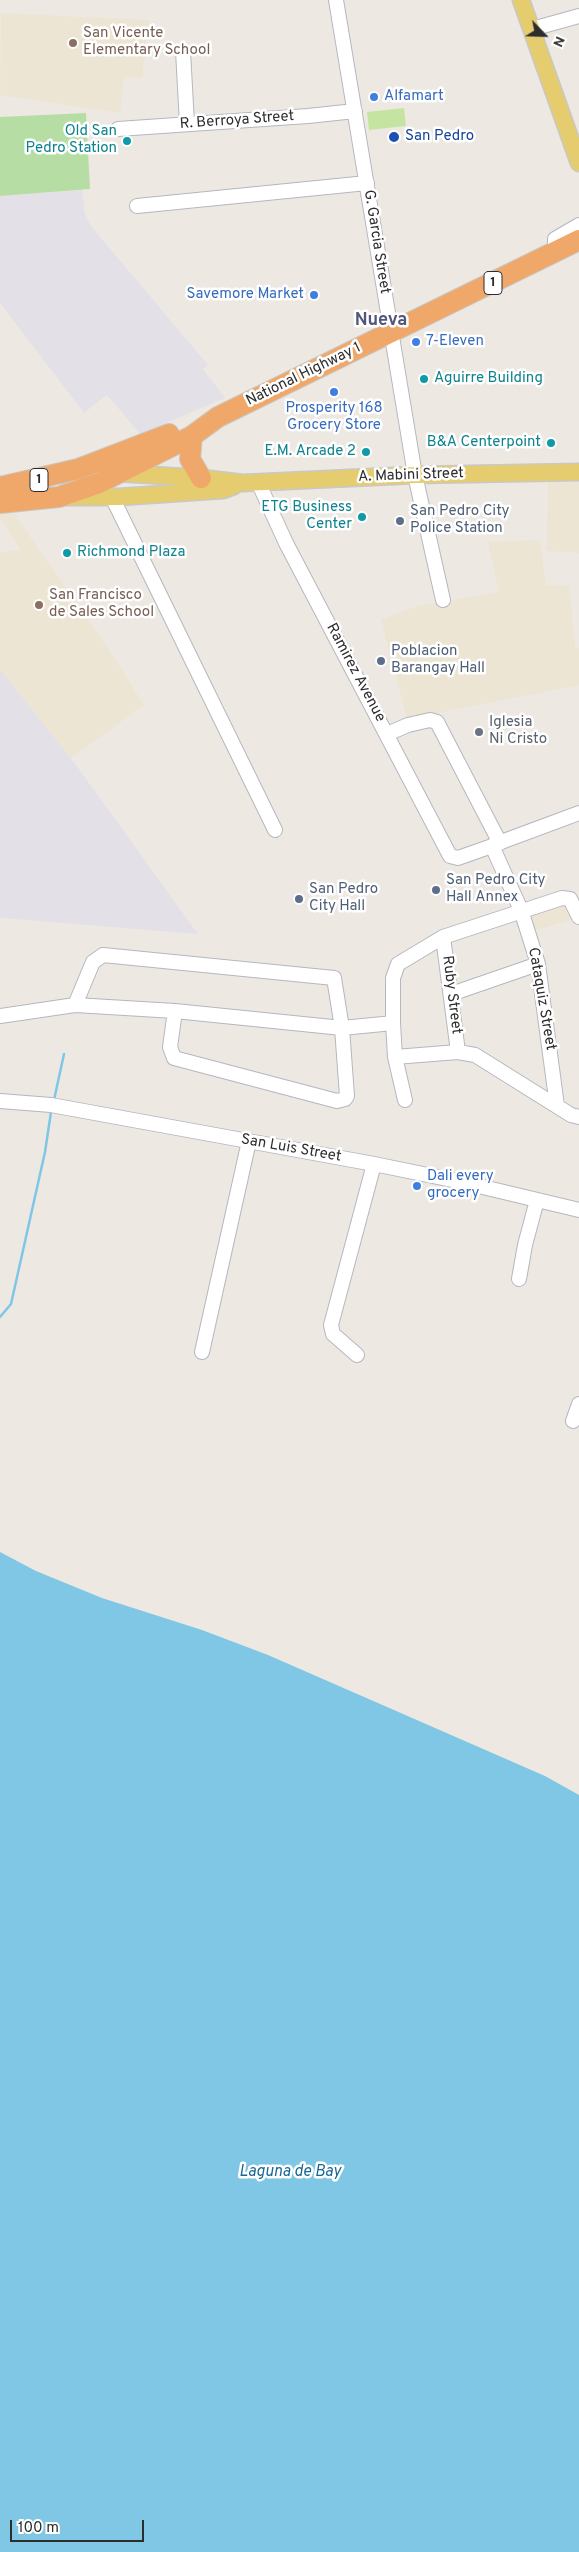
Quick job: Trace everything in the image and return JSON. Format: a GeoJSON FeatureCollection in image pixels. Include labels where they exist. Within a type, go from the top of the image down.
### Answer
{"type":"FeatureCollection","features":[{"type":"Feature","properties":{"kind":"highway","name":"National Highway 1"},"geometry":{"type":"LineString","coordinates":[[0,503],[60,497],[118,473],[192,436],[218,417],[579,240]]}},
{"type":"Feature","properties":{"kind":"highway","name":"National Highway 1"},"geometry":{"type":"LineString","coordinates":[[0,487],[78,470],[195,423],[218,417]]}},
{"type":"Feature","properties":{"kind":"highway"},"geometry":{"type":"LineString","coordinates":[[192,436],[190,459],[201,478]]}},
{"type":"Feature","properties":{"kind":"main road"},"geometry":{"type":"LineString","coordinates":[[521,0],[579,163]]}},
{"type":"Feature","properties":{"kind":"main road","name":"A. Mabini Street"},"geometry":{"type":"LineString","coordinates":[[78,470],[250,483],[415,475],[579,472]]}},
{"type":"Feature","properties":{"kind":"main road","name":"A. Mabini Street"},"geometry":{"type":"LineString","coordinates":[[60,497],[112,497],[223,490],[250,483]]}},
{"type":"Feature","properties":{"kind":"street","name":"G. Garcia Street"},"geometry":{"type":"LineString","coordinates":[[336,0],[415,475],[443,600]]}},
{"type":"Feature","properties":{"kind":"street"},"geometry":{"type":"LineString","coordinates":[[532,29],[579,16]]}},
{"type":"Feature","properties":{"kind":"street"},"geometry":{"type":"LineString","coordinates":[[183,51],[187,124]]}},
{"type":"Feature","properties":{"kind":"street","name":"R. Berroya Street"},"geometry":{"type":"LineString","coordinates":[[118,129],[355,111]]}},
{"type":"Feature","properties":{"kind":"street"},"geometry":{"type":"LineString","coordinates":[[137,206],[367,183]]}},
{"type":"Feature","properties":{"kind":"street"},"geometry":{"type":"LineString","coordinates":[[555,252],[555,239],[579,225]]}},
{"type":"Feature","properties":{"kind":"street","name":"Ramirez Avenue"},"geometry":{"type":"LineString","coordinates":[[250,483],[286,543],[450,856],[458,858],[496,844]]}},
{"type":"Feature","properties":{"kind":"street"},"geometry":{"type":"LineString","coordinates":[[112,497],[275,830]]}},
{"type":"Feature","properties":{"kind":"street","name":"Cataquiz Street"},"geometry":{"type":"LineString","coordinates":[[387,734],[408,725],[430,720],[438,722],[496,844],[521,910],[538,964],[556,1106]]}},
{"type":"Feature","properties":{"kind":"street"},"geometry":{"type":"LineString","coordinates":[[496,844],[579,813]]}},
{"type":"Feature","properties":{"kind":"street"},"geometry":{"type":"LineString","coordinates":[[405,1100],[395,1057],[393,1023],[395,968],[403,960],[443,937],[521,910],[566,898],[573,903],[579,917]]}},
{"type":"Feature","properties":{"kind":"street","name":"Ruby Street"},"geometry":{"type":"LineString","coordinates":[[443,937],[452,994],[458,1052]]}},
{"type":"Feature","properties":{"kind":"street"},"geometry":{"type":"LineString","coordinates":[[75,1005],[93,962],[99,956],[108,954],[334,978],[342,1028],[348,1092],[346,1099],[338,1101],[174,1058],[170,1047],[175,1011]]}},
{"type":"Feature","properties":{"kind":"street"},"geometry":{"type":"LineString","coordinates":[[452,994],[538,964]]}},
{"type":"Feature","properties":{"kind":"street"},"geometry":{"type":"LineString","coordinates":[[0,1016],[75,1005],[175,1011],[342,1028],[393,1023]]}},
{"type":"Feature","properties":{"kind":"street"},"geometry":{"type":"LineString","coordinates":[[395,1057],[458,1052],[475,1056],[571,1115],[579,1117]]}},
{"type":"Feature","properties":{"kind":"street","name":"San Luis Street"},"geometry":{"type":"LineString","coordinates":[[0,1101],[51,1105],[374,1164],[579,1210]]}},
{"type":"Feature","properties":{"kind":"street"},"geometry":{"type":"LineString","coordinates":[[202,1352],[249,1142]]}},
{"type":"Feature","properties":{"kind":"street"},"geometry":{"type":"LineString","coordinates":[[357,1355],[333,1334],[331,1325],[374,1164]]}},
{"type":"Feature","properties":{"kind":"street"},"geometry":{"type":"LineString","coordinates":[[520,1279],[525,1245],[537,1200]]}},
{"type":"Feature","properties":{"kind":"street"},"geometry":{"type":"LineString","coordinates":[[573,1421],[579,1404]]}},
{"type":"Feature","properties":{"kind":"shaded area","name":"San Vicente Elementary School"},"geometry":{"type":"Polygon","coordinates":[[[1,13],[149,20],[142,78],[124,77],[120,113],[0,95],[1,13]]]}},
{"type":"Feature","properties":{"kind":"shaded area"},"geometry":{"type":"Polygon","coordinates":[[[82,190],[85,214],[91,226],[208,365],[203,369],[225,398],[140,434],[107,395],[84,413],[0,303],[0,196],[82,190]]]}},
{"type":"Feature","properties":{"kind":"shaded area"},"geometry":{"type":"Polygon","coordinates":[[[579,480],[579,553],[547,551],[548,481],[579,480]]]}},
{"type":"Feature","properties":{"kind":"shaded area","name":"San Francisco de Sales School"},"geometry":{"type":"Polygon","coordinates":[[[11,509],[114,657],[144,705],[71,758],[0,669],[0,552],[21,550],[0,518],[0,510],[11,509]]]}},
{"type":"Feature","properties":{"kind":"shaded area"},"geometry":{"type":"Polygon","coordinates":[[[540,540],[546,585],[569,586],[575,647],[579,648],[579,685],[407,719],[381,619],[418,606],[499,592],[488,542],[540,540]]]}},
{"type":"Feature","properties":{"kind":"shaded area"},"geometry":{"type":"Polygon","coordinates":[[[0,669],[71,758],[198,934],[0,918],[0,669]]]}},
{"type":"Feature","properties":{"kind":"shaded area"},"geometry":{"type":"Polygon","coordinates":[[[566,900],[572,920],[532,931],[527,911],[566,900]]]}},
{"type":"Feature","properties":{"kind":"green space"},"geometry":{"type":"Polygon","coordinates":[[[404,108],[406,126],[369,130],[367,112],[404,108]]]}},
{"type":"Feature","properties":{"kind":"green space"},"geometry":{"type":"Polygon","coordinates":[[[86,113],[90,189],[0,196],[0,117],[86,113]]]}},
{"type":"Feature","properties":{"kind":"water","name":"Laguna de Bay"},"geometry":{"type":"Polygon","coordinates":[[[0,1552],[36,1571],[102,1598],[202,1630],[268,1655],[545,1776],[579,1795],[579,2552],[0,2552],[0,1552]]]}},
{"type":"Feature","properties":{"kind":"waterway"},"geometry":{"type":"LineString","coordinates":[[54,1100],[64,1054]]}},
{"type":"Feature","properties":{"kind":"waterway"},"geometry":{"type":"LineString","coordinates":[[0,1317],[11,1304],[45,1152],[51,1112]]}},
{"type":"Feature","properties":{"kind":"place","name":"San Vicente Elementary School"},"geometry":{"type":"Point","coordinates":[73,43]}},
{"type":"Feature","properties":{"kind":"place","name":"Alfamart"},"geometry":{"type":"Point","coordinates":[374,97]}},
{"type":"Feature","properties":{"kind":"place","name":"San Pedro"},"geometry":{"type":"Point","coordinates":[394,137]}},
{"type":"Feature","properties":{"kind":"place","name":"Old San Pedro Station"},"geometry":{"type":"Point","coordinates":[127,141]}},
{"type":"Feature","properties":{"kind":"place","name":"Savemore Market"},"geometry":{"type":"Point","coordinates":[314,295]}},
{"type":"Feature","properties":{"kind":"place","name":"7-Eleven"},"geometry":{"type":"Point","coordinates":[416,342]}},
{"type":"Feature","properties":{"kind":"place","name":"Aguirre Building"},"geometry":{"type":"Point","coordinates":[424,379]}},
{"type":"Feature","properties":{"kind":"place","name":"Prosperity 168 Grocery Store"},"geometry":{"type":"Point","coordinates":[334,392]}},
{"type":"Feature","properties":{"kind":"place","name":"B&A Centerpoint"},"geometry":{"type":"Point","coordinates":[551,443]}},
{"type":"Feature","properties":{"kind":"place","name":"E.M. Arcade 2"},"geometry":{"type":"Point","coordinates":[366,452]}},
{"type":"Feature","properties":{"kind":"place","name":"ETG Business Center"},"geometry":{"type":"Point","coordinates":[362,517]}},
{"type":"Feature","properties":{"kind":"place","name":"San Pedro City Police Station"},"geometry":{"type":"Point","coordinates":[400,521]}},
{"type":"Feature","properties":{"kind":"place","name":"Richmond Plaza"},"geometry":{"type":"Point","coordinates":[67,553]}},
{"type":"Feature","properties":{"kind":"place","name":"San Francisco de Sales School"},"geometry":{"type":"Point","coordinates":[39,605]}},
{"type":"Feature","properties":{"kind":"place","name":"Poblacion Barangay Hall"},"geometry":{"type":"Point","coordinates":[381,661]}},
{"type":"Feature","properties":{"kind":"place","name":"Iglesia Ni Cristo"},"geometry":{"type":"Point","coordinates":[479,732]}},
{"type":"Feature","properties":{"kind":"place","name":"San Pedro City Hall Annex"},"geometry":{"type":"Point","coordinates":[436,890]}},
{"type":"Feature","properties":{"kind":"place","name":"San Pedro City Hall"},"geometry":{"type":"Point","coordinates":[299,899]}},
{"type":"Feature","properties":{"kind":"place","name":"Dali every grocery"},"geometry":{"type":"Point","coordinates":[417,1186]}},
{"type":"Feature","properties":{"kind":"district","name":"Nueva"},"geometry":{"type":"Point","coordinates":[381,321]}}]}
